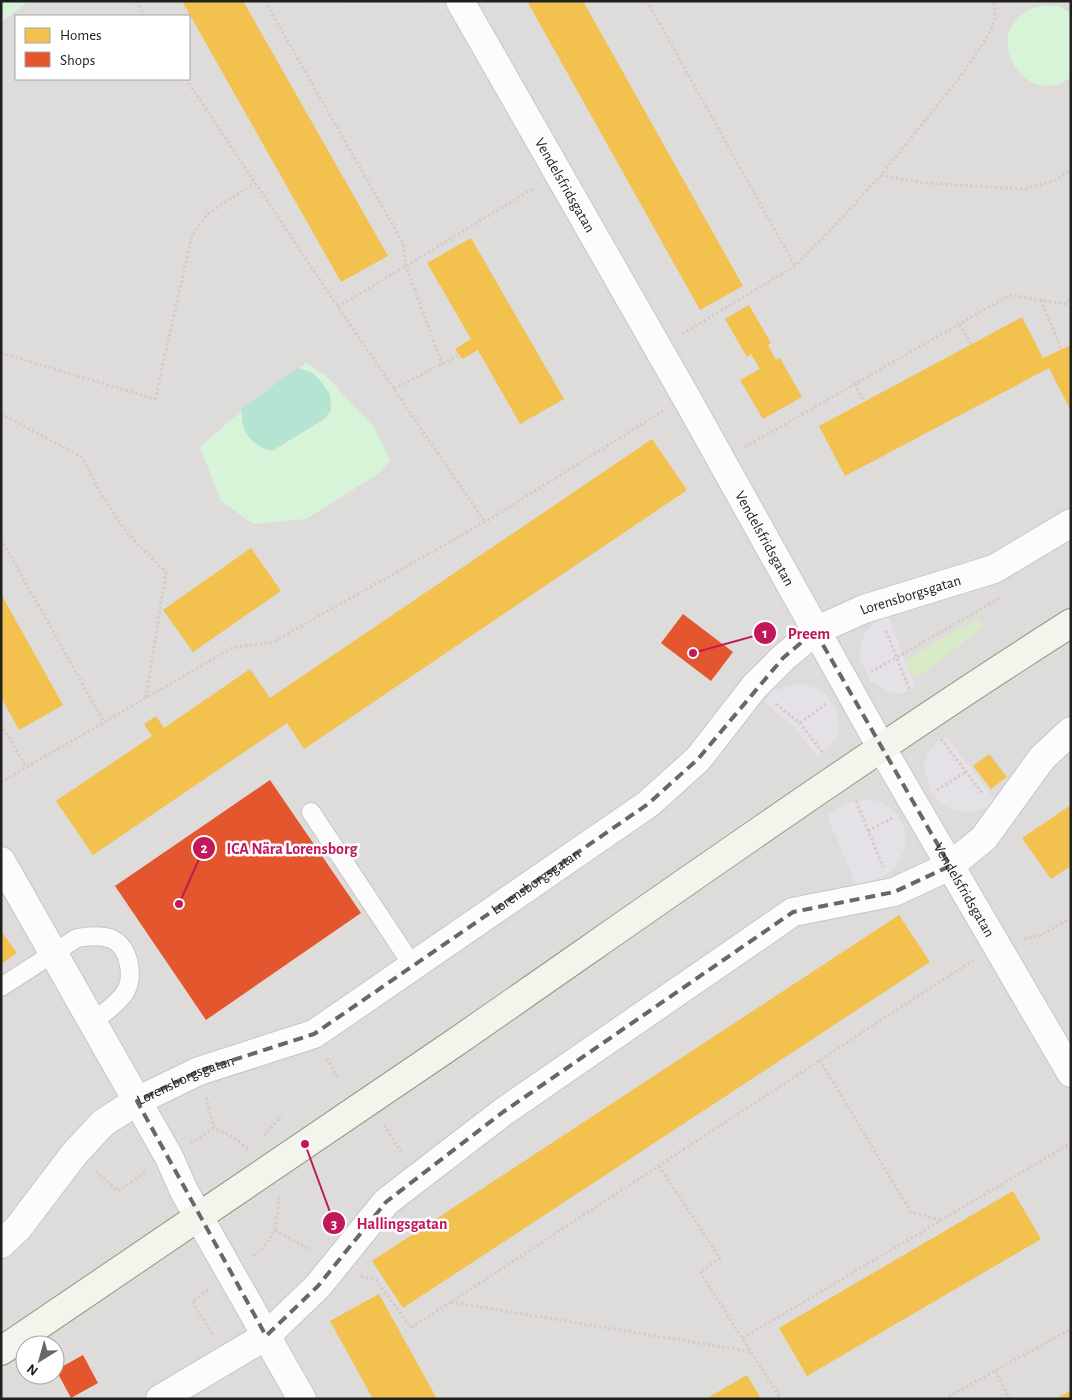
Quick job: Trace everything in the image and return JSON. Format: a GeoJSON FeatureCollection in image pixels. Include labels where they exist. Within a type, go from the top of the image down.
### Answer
{"type":"FeatureCollection","features":[{"type":"Feature","properties":{"kind":"main road"},"geometry":{"type":"LineString","coordinates":[[1,1351],[198,1216],[368,1103],[948,701],[1071,623]]}},
{"type":"Feature","properties":{"kind":"street","name":"Vendelsfridsgatan"},"geometry":{"type":"LineString","coordinates":[[460,1],[557,174],[686,397],[881,748],[1071,1073]]}},
{"type":"Feature","properties":{"kind":"street","name":"Lorensborgsgatan"},"geometry":{"type":"LineString","coordinates":[[1,1244],[18,1228],[75,1152],[103,1123],[137,1101],[199,1071],[282,1046],[314,1034],[648,804],[698,759],[754,687],[783,658],[816,631],[864,609],[994,569],[1071,523]]}},
{"type":"Feature","properties":{"kind":"street"},"geometry":{"type":"LineString","coordinates":[[160,1399],[266,1336],[318,1286],[386,1202],[503,1112],[793,912],[894,892],[950,866],[984,838],[1042,758],[1071,731]]}},
{"type":"Feature","properties":{"kind":"street"},"geometry":{"type":"LineString","coordinates":[[2,864],[169,1157],[198,1216],[302,1399]]}},
{"type":"Feature","properties":{"kind":"lane"},"geometry":{"type":"LineString","coordinates":[[311,812],[413,966]]}},
{"type":"Feature","properties":{"kind":"lane"},"geometry":{"type":"LineString","coordinates":[[1,987],[52,952],[77,938],[92,936],[112,940],[127,956],[131,976],[124,993],[92,1023]]}},
{"type":"Feature","properties":{"kind":"path"},"geometry":{"type":"LineString","coordinates":[[136,1],[145,15]]}},
{"type":"Feature","properties":{"kind":"path"},"geometry":{"type":"LineString","coordinates":[[265,1],[403,243],[406,266],[442,364]]}},
{"type":"Feature","properties":{"kind":"path"},"geometry":{"type":"LineString","coordinates":[[647,1],[795,266]]}},
{"type":"Feature","properties":{"kind":"path"},"geometry":{"type":"LineString","coordinates":[[658,348],[795,266],[881,175],[961,76],[988,36],[995,19],[995,2]]}},
{"type":"Feature","properties":{"kind":"path"},"geometry":{"type":"LineString","coordinates":[[187,80],[338,307],[485,522]]}},
{"type":"Feature","properties":{"kind":"path"},"geometry":{"type":"LineString","coordinates":[[881,175],[924,184],[1025,190],[1054,181],[1071,170]]}},
{"type":"Feature","properties":{"kind":"path"},"geometry":{"type":"LineString","coordinates":[[338,307],[557,174]]}},
{"type":"Feature","properties":{"kind":"path"},"geometry":{"type":"LineString","coordinates":[[1,353],[155,399],[192,236],[207,214],[255,183]]}},
{"type":"Feature","properties":{"kind":"path"},"geometry":{"type":"LineString","coordinates":[[721,461],[1010,295],[1064,304],[1071,300]]}},
{"type":"Feature","properties":{"kind":"path"},"geometry":{"type":"LineString","coordinates":[[1041,300],[1061,349]]}},
{"type":"Feature","properties":{"kind":"path"},"geometry":{"type":"LineString","coordinates":[[960,324],[971,344]]}},
{"type":"Feature","properties":{"kind":"path"},"geometry":{"type":"LineString","coordinates":[[394,389],[459,355]]}},
{"type":"Feature","properties":{"kind":"path"},"geometry":{"type":"LineString","coordinates":[[855,384],[864,402]]}},
{"type":"Feature","properties":{"kind":"path"},"geometry":{"type":"LineString","coordinates":[[1,782],[232,648],[273,642],[485,522],[686,397]]}},
{"type":"Feature","properties":{"kind":"path"},"geometry":{"type":"LineString","coordinates":[[1,414],[82,457],[99,490],[126,532],[166,572],[146,698]]}},
{"type":"Feature","properties":{"kind":"path"},"geometry":{"type":"LineString","coordinates":[[1,539],[104,722]]}},
{"type":"Feature","properties":{"kind":"path"},"geometry":{"type":"LineString","coordinates":[[867,675],[1006,595]]}},
{"type":"Feature","properties":{"kind":"path"},"geometry":{"type":"LineString","coordinates":[[883,624],[910,691]]}},
{"type":"Feature","properties":{"kind":"path"},"geometry":{"type":"LineString","coordinates":[[800,723],[830,700]]}},
{"type":"Feature","properties":{"kind":"path"},"geometry":{"type":"LineString","coordinates":[[774,702],[800,723],[823,753]]}},
{"type":"Feature","properties":{"kind":"path"},"geometry":{"type":"LineString","coordinates":[[1,724],[26,767]]}},
{"type":"Feature","properties":{"kind":"path"},"geometry":{"type":"LineString","coordinates":[[941,739],[984,796]]}},
{"type":"Feature","properties":{"kind":"path"},"geometry":{"type":"LineString","coordinates":[[932,793],[966,772]]}},
{"type":"Feature","properties":{"kind":"path"},"geometry":{"type":"LineString","coordinates":[[856,801],[886,875]]}},
{"type":"Feature","properties":{"kind":"path"},"geometry":{"type":"LineString","coordinates":[[868,831],[896,815]]}},
{"type":"Feature","properties":{"kind":"path"},"geometry":{"type":"LineString","coordinates":[[275,1230],[337,1262],[355,1274],[376,1280],[411,1328],[996,945],[1041,935],[1071,918]]}},
{"type":"Feature","properties":{"kind":"path"},"geometry":{"type":"LineString","coordinates":[[820,1060],[911,1212],[942,1220]]}},
{"type":"Feature","properties":{"kind":"path"},"geometry":{"type":"LineString","coordinates":[[205,1092],[214,1128]]}},
{"type":"Feature","properties":{"kind":"path"},"geometry":{"type":"LineString","coordinates":[[384,1125],[418,1178]]}},
{"type":"Feature","properties":{"kind":"path"},"geometry":{"type":"LineString","coordinates":[[743,1338],[1071,1143]]}},
{"type":"Feature","properties":{"kind":"path"},"geometry":{"type":"LineString","coordinates":[[659,1166],[720,1258],[700,1272],[753,1352],[780,1399]]}},
{"type":"Feature","properties":{"kind":"path"},"geometry":{"type":"LineString","coordinates":[[93,1169],[118,1191],[151,1169]]}},
{"type":"Feature","properties":{"kind":"path"},"geometry":{"type":"LineString","coordinates":[[450,1302],[753,1352]]}},
{"type":"Feature","properties":{"kind":"path"},"geometry":{"type":"LineString","coordinates":[[944,1399],[1071,1329]]}},
{"type":"Feature","properties":{"kind":"path"},"geometry":{"type":"LineString","coordinates":[[995,1371],[1010,1399]]}},
{"type":"Feature","properties":{"kind":"highlighted area"},"geometry":{"type":"Polygon","coordinates":[[[815,631],[950,866],[894,892],[793,912],[503,1112],[386,1202],[318,1286],[266,1336],[137,1101],[199,1071],[314,1034],[648,804],[698,759],[783,658],[815,631]]]}},
{"type":"Feature","properties":{"kind":"shaded area"},"geometry":{"type":"Polygon","coordinates":[[[28,1],[1071,1],[1071,1399],[1,1399],[1,22],[28,1]]]}},
{"type":"Feature","properties":{"kind":"shaded area"},"geometry":{"type":"Polygon","coordinates":[[[342,1],[420,1],[507,157],[449,193],[342,1]]]}},
{"type":"Feature","properties":{"kind":"shaded area"},"geometry":{"type":"Polygon","coordinates":[[[540,204],[648,396],[630,407],[522,214],[540,204]]]}},
{"type":"Feature","properties":{"kind":"shaded area"},"geometry":{"type":"Polygon","coordinates":[[[707,329],[730,370],[711,381],[687,340],[707,329]]]}},
{"type":"Feature","properties":{"kind":"shaded area"},"geometry":{"type":"Polygon","coordinates":[[[735,381],[759,422],[739,433],[716,392],[735,381]]]}},
{"type":"Feature","properties":{"kind":"shaded area"},"geometry":{"type":"Polygon","coordinates":[[[1071,548],[1071,572],[1070,572],[1059,554],[1071,548]]]}},
{"type":"Feature","properties":{"kind":"shaded area"},"geometry":{"type":"Polygon","coordinates":[[[888,616],[916,688],[903,693],[890,693],[870,681],[860,659],[861,645],[866,632],[875,623],[888,616]]]}},
{"type":"Feature","properties":{"kind":"shaded area"},"geometry":{"type":"Polygon","coordinates":[[[514,628],[615,776],[410,915],[310,769],[514,628]]]}},
{"type":"Feature","properties":{"kind":"shaded area"},"geometry":{"type":"Polygon","coordinates":[[[798,683],[815,688],[825,694],[836,709],[839,728],[836,739],[818,758],[794,727],[764,702],[773,691],[798,683]]]}},
{"type":"Feature","properties":{"kind":"shaded area"},"geometry":{"type":"Polygon","coordinates":[[[1071,686],[1071,712],[1063,717],[1051,699],[1071,686]]]}},
{"type":"Feature","properties":{"kind":"shaded area"},"geometry":{"type":"Polygon","coordinates":[[[946,736],[995,800],[985,808],[973,813],[950,809],[939,802],[930,790],[924,766],[927,755],[936,743],[946,736]]]}},
{"type":"Feature","properties":{"kind":"shaded area"},"geometry":{"type":"Polygon","coordinates":[[[697,795],[709,813],[400,1027],[387,1010],[697,795]]]}},
{"type":"Feature","properties":{"kind":"shaded area"},"geometry":{"type":"Polygon","coordinates":[[[871,799],[882,803],[894,811],[903,824],[906,836],[905,849],[893,870],[881,878],[856,885],[827,815],[850,802],[871,799]]]}},
{"type":"Feature","properties":{"kind":"shaded area"},"geometry":{"type":"Polygon","coordinates":[[[715,915],[727,934],[405,1151],[393,1133],[715,915]]]}},
{"type":"Feature","properties":{"kind":"shaded area"},"geometry":{"type":"Polygon","coordinates":[[[985,990],[1021,1051],[906,1119],[870,1058],[985,990]]]}},
{"type":"Feature","properties":{"kind":"shaded area"},"geometry":{"type":"Polygon","coordinates":[[[1027,1059],[1066,1124],[931,1204],[892,1139],[1027,1059]]]}},
{"type":"Feature","properties":{"kind":"shaded area"},"geometry":{"type":"Polygon","coordinates":[[[77,1189],[94,1201],[52,1254],[25,1282],[1,1298],[1,1278],[33,1251],[77,1189]]]}},
{"type":"Feature","properties":{"kind":"green space"},"geometry":{"type":"Polygon","coordinates":[[[1,1],[28,1],[1,22],[1,1]]]}},
{"type":"Feature","properties":{"kind":"green space"},"geometry":{"type":"Polygon","coordinates":[[[1047,5],[1060,7],[1071,13],[1071,77],[1052,86],[1035,84],[1021,75],[1011,60],[1008,43],[1011,27],[1024,13],[1047,5]]]}},
{"type":"Feature","properties":{"kind":"green space"},"geometry":{"type":"Polygon","coordinates":[[[306,363],[325,375],[374,427],[390,461],[378,474],[306,519],[253,524],[221,501],[200,447],[239,413],[306,363]]]}},
{"type":"Feature","properties":{"kind":"green space"},"geometry":{"type":"Polygon","coordinates":[[[298,368],[311,372],[318,378],[330,394],[331,409],[326,418],[272,451],[265,449],[252,441],[248,436],[242,423],[242,408],[298,368]]]}},
{"type":"Feature","properties":{"kind":"green space"},"geometry":{"type":"Polygon","coordinates":[[[978,618],[983,627],[922,674],[912,676],[905,660],[978,618]]]}},
{"type":"Feature","properties":{"kind":"building: Homes"},"geometry":{"type":"Polygon","coordinates":[[[182,1],[243,1],[388,256],[341,282],[182,1]]]}},
{"type":"Feature","properties":{"kind":"building: Homes"},"geometry":{"type":"Polygon","coordinates":[[[527,1],[583,1],[743,286],[700,310],[527,1]]]}},
{"type":"Feature","properties":{"kind":"building: Homes"},"geometry":{"type":"Polygon","coordinates":[[[471,238],[564,399],[520,424],[478,350],[462,359],[455,349],[471,339],[427,263],[471,238]]]}},
{"type":"Feature","properties":{"kind":"building: Homes"},"geometry":{"type":"Polygon","coordinates":[[[749,305],[771,343],[768,345],[776,360],[780,358],[802,397],[763,419],[740,380],[760,369],[751,354],[747,357],[725,319],[749,305]]]}},
{"type":"Feature","properties":{"kind":"building: Homes"},"geometry":{"type":"Polygon","coordinates":[[[1022,317],[1043,358],[1071,345],[1071,411],[1049,368],[845,476],[819,426],[1022,317]]]}},
{"type":"Feature","properties":{"kind":"building: Homes"},"geometry":{"type":"Polygon","coordinates":[[[652,439],[687,490],[304,749],[287,723],[93,855],[56,801],[152,736],[144,724],[156,716],[164,728],[250,669],[270,698],[652,439]]]}},
{"type":"Feature","properties":{"kind":"building: Homes"},"geometry":{"type":"Polygon","coordinates":[[[251,548],[281,591],[193,652],[163,610],[251,548]]]}},
{"type":"Feature","properties":{"kind":"building: Homes"},"geometry":{"type":"Polygon","coordinates":[[[1,594],[63,705],[19,730],[1,697],[1,594]]]}},
{"type":"Feature","properties":{"kind":"building: Homes"},"geometry":{"type":"Polygon","coordinates":[[[989,754],[1007,777],[991,789],[973,766],[989,754]]]}},
{"type":"Feature","properties":{"kind":"building: Homes"},"geometry":{"type":"Polygon","coordinates":[[[1071,805],[1071,866],[1051,879],[1022,838],[1071,805]]]}},
{"type":"Feature","properties":{"kind":"building: Homes"},"geometry":{"type":"Polygon","coordinates":[[[899,915],[930,962],[403,1308],[372,1261],[899,915]]]}},
{"type":"Feature","properties":{"kind":"building: Homes"},"geometry":{"type":"Polygon","coordinates":[[[1,931],[17,953],[1,964],[1,931]]]}},
{"type":"Feature","properties":{"kind":"building: Homes"},"geometry":{"type":"Polygon","coordinates":[[[1013,1191],[1041,1239],[807,1376],[779,1328],[1013,1191]]]}},
{"type":"Feature","properties":{"kind":"building: Homes"},"geometry":{"type":"Polygon","coordinates":[[[379,1294],[437,1399],[373,1399],[330,1321],[379,1294]]]}},
{"type":"Feature","properties":{"kind":"building: Homes"},"geometry":{"type":"Polygon","coordinates":[[[747,1375],[761,1399],[706,1399],[711,1396],[747,1375]]]}},
{"type":"Feature","properties":{"kind":"building: Homes"},"geometry":{"type":"Polygon","coordinates":[[[1071,1390],[1071,1399],[1056,1399],[1071,1390]]]}},
{"type":"Feature","properties":{"kind":"building: Shops"},"geometry":{"type":"Polygon","coordinates":[[[683,614],[733,652],[711,681],[661,643],[683,614]]]}},
{"type":"Feature","properties":{"kind":"building: Shops"},"geometry":{"type":"Polygon","coordinates":[[[270,780],[361,913],[206,1020],[115,886],[270,780]]]}},
{"type":"Feature","properties":{"kind":"building: Shops"},"geometry":{"type":"Polygon","coordinates":[[[83,1355],[98,1383],[71,1398],[64,1385],[65,1365],[83,1355]]]}},
{"type":"Feature","properties":{"kind":"place","name":"Preem"},"geometry":{"type":"Point","coordinates":[693,653]}},
{"type":"Feature","properties":{"kind":"place","name":"ICA Nära Lorensborg"},"geometry":{"type":"Point","coordinates":[179,904]}},
{"type":"Feature","properties":{"kind":"place","name":"Hallingsgatan"},"geometry":{"type":"Point","coordinates":[305,1144]}}]}
